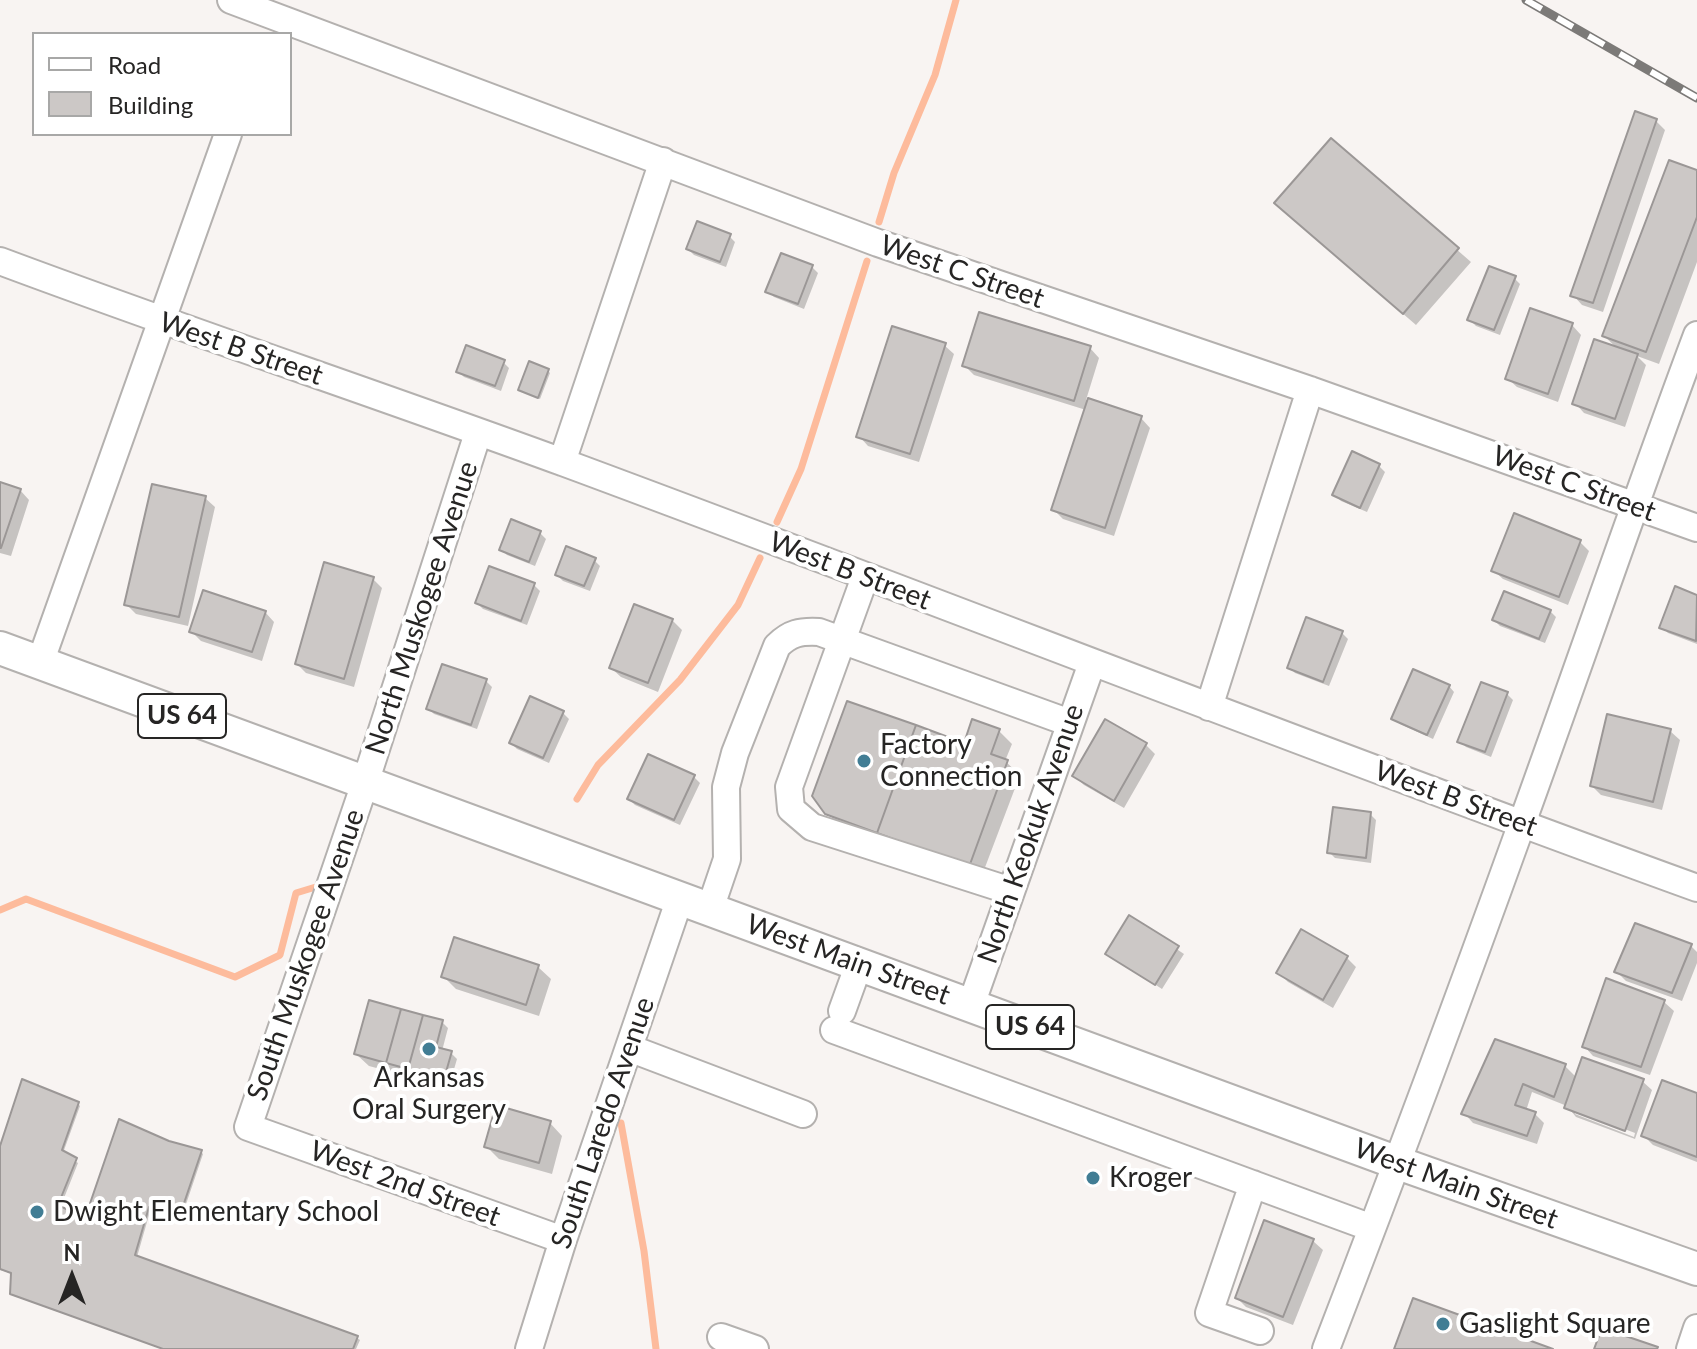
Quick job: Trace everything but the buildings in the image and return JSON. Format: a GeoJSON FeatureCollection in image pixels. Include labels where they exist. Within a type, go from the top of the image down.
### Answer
{"type":"FeatureCollection","features":[{"type":"Feature","properties":{"kind":"main road","name":"West Main Street"},"geometry":{"type":"LineString","coordinates":[[0,648],[1398,1163],[1697,1269]]}},
{"type":"Feature","properties":{"kind":"street","name":"West C Street"},"geometry":{"type":"LineString","coordinates":[[240,1],[268,24],[291,32]]}},
{"type":"Feature","properties":{"kind":"street","name":"West C Street"},"geometry":{"type":"LineString","coordinates":[[292,32],[663,161],[878,243],[1310,390],[1697,528]]}},
{"type":"Feature","properties":{"kind":"street"},"geometry":{"type":"LineString","coordinates":[[40,663],[227,136]]}},
{"type":"Feature","properties":{"kind":"street"},"geometry":{"type":"LineString","coordinates":[[562,462],[663,161]]}},
{"type":"Feature","properties":{"kind":"street","name":"West B Street"},"geometry":{"type":"LineString","coordinates":[[0,261],[160,321],[562,462],[1697,888]]}},
{"type":"Feature","properties":{"kind":"street"},"geometry":{"type":"LineString","coordinates":[[1326,1349],[1398,1163],[1522,824],[1633,505],[1697,335]]}},
{"type":"Feature","properties":{"kind":"street"},"geometry":{"type":"LineString","coordinates":[[1209,707],[1310,390]]}},
{"type":"Feature","properties":{"kind":"street","name":"North Muskogee Avenue"},"geometry":{"type":"LineString","coordinates":[[365,783],[478,433]]}},
{"type":"Feature","properties":{"kind":"street"},"geometry":{"type":"LineString","coordinates":[[865,577],[789,787],[791,809],[812,827],[1011,891]]}},
{"type":"Feature","properties":{"kind":"street"},"geometry":{"type":"LineString","coordinates":[[710,909],[727,859],[726,787],[735,753],[777,646],[787,635],[802,631],[819,632],[1070,723]]}},
{"type":"Feature","properties":{"kind":"street","name":"North Keokuk Avenue"},"geometry":{"type":"LineString","coordinates":[[971,1005],[1092,663]]}},
{"type":"Feature","properties":{"kind":"street","name":"South Muskogee Avenue"},"geometry":{"type":"LineString","coordinates":[[248,1127],[365,783]]}},
{"type":"Feature","properties":{"kind":"street","name":"South Laredo Avenue"},"geometry":{"type":"LineString","coordinates":[[529,1349],[680,898]]}},
{"type":"Feature","properties":{"kind":"street"},"geometry":{"type":"LineString","coordinates":[[859,964],[838,1021],[1372,1228]]}},
{"type":"Feature","properties":{"kind":"street"},"geometry":{"type":"LineString","coordinates":[[629,1048],[803,1114]]}},
{"type":"Feature","properties":{"kind":"street","name":"West 2nd Street"},"geometry":{"type":"LineString","coordinates":[[248,1127],[563,1240]]}},
{"type":"Feature","properties":{"kind":"street"},"geometry":{"type":"LineString","coordinates":[[1253,1184],[1209,1313],[1260,1331]]}},
{"type":"Feature","properties":{"kind":"street"},"geometry":{"type":"LineString","coordinates":[[1690,1349],[1697,1328]]}},
{"type":"Feature","properties":{"kind":"street"},"geometry":{"type":"LineString","coordinates":[[721,1337],[755,1349]]}},
{"type":"Feature","properties":{"kind":"waterway"},"geometry":{"type":"LineString","coordinates":[[879,222],[894,173],[935,75],[956,0]]}},
{"type":"Feature","properties":{"kind":"waterway"},"geometry":{"type":"LineString","coordinates":[[777,522],[801,469],[867,261]]}},
{"type":"Feature","properties":{"kind":"waterway"},"geometry":{"type":"LineString","coordinates":[[577,799],[598,765],[680,680],[738,605],[760,558]]}},
{"type":"Feature","properties":{"kind":"waterway"},"geometry":{"type":"LineString","coordinates":[[0,910],[26,899],[235,977],[280,955],[296,893],[319,886]]}},
{"type":"Feature","properties":{"kind":"waterway"},"geometry":{"type":"LineString","coordinates":[[621,1123],[644,1251],[656,1349]]}},
{"type":"Feature","properties":{"kind":"railway"},"geometry":{"type":"LineString","coordinates":[[1526,0],[1697,98]]}},
{"type":"Feature","properties":{"kind":"place","name":"Factory Connection"},"geometry":{"type":"Point","coordinates":[864,761]}},
{"type":"Feature","properties":{"kind":"place","name":"Arkansas Oral Surgery"},"geometry":{"type":"Point","coordinates":[429,1049]}},
{"type":"Feature","properties":{"kind":"place","name":"Kroger"},"geometry":{"type":"Point","coordinates":[1093,1178]}},
{"type":"Feature","properties":{"kind":"place","name":"Dwight Elementary School"},"geometry":{"type":"Point","coordinates":[37,1212]}},
{"type":"Feature","properties":{"kind":"place","name":"Gaslight Square"},"geometry":{"type":"Point","coordinates":[1443,1324]}}]}
